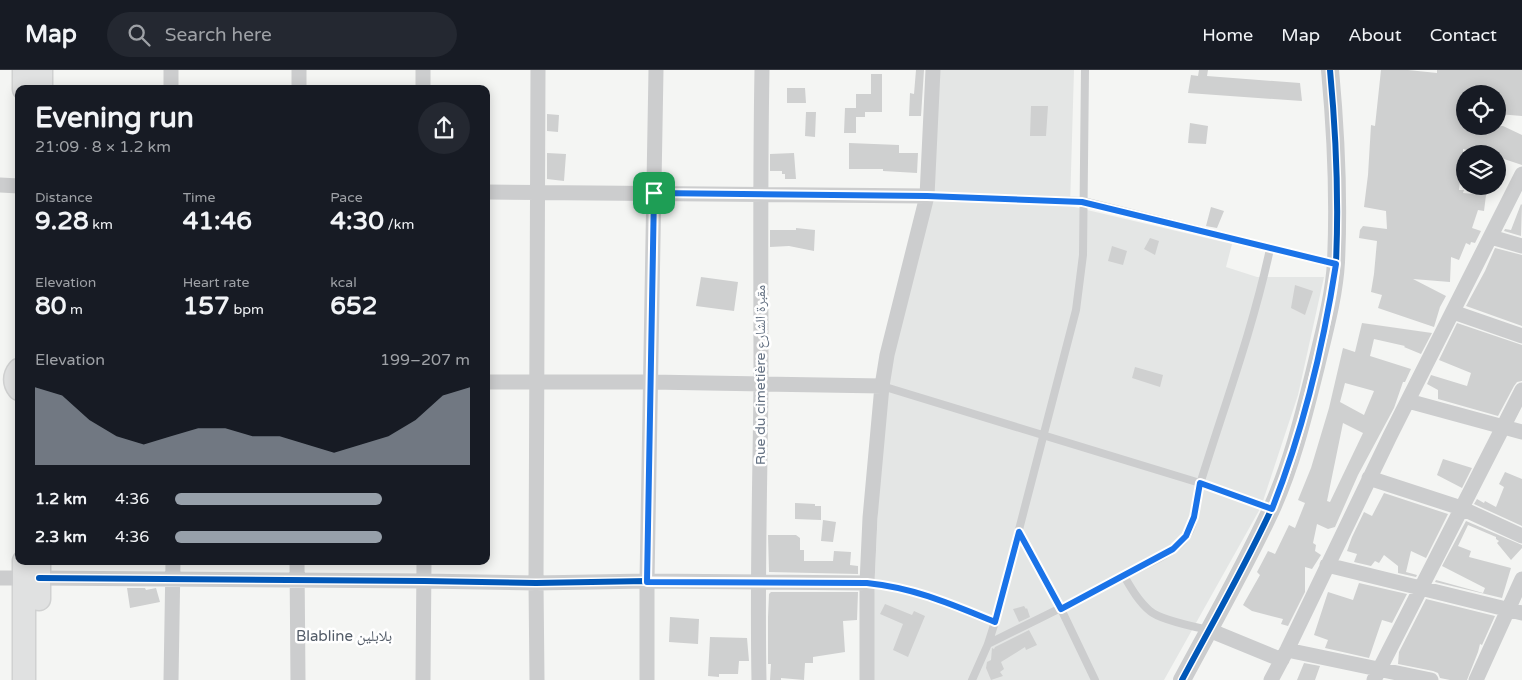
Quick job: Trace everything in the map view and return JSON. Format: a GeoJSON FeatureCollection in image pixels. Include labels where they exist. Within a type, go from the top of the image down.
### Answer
{"type":"FeatureCollection","features":[{"type":"Feature","properties":{"kind":"main road"},"geometry":{"type":"LineString","coordinates":[[24,70],[24,85]]}},
{"type":"Feature","properties":{"kind":"main road"},"geometry":{"type":"LineString","coordinates":[[41,70],[41,85]]}},
{"type":"Feature","properties":{"kind":"main road"},"geometry":{"type":"LineString","coordinates":[[24,680],[32,570]]}},
{"type":"Feature","properties":{"kind":"main road"},"geometry":{"type":"LineString","coordinates":[[32,570],[40,680]]}},
{"type":"Feature","properties":{"kind":"street"},"geometry":{"type":"LineString","coordinates":[[171,70],[171,85]]}},
{"type":"Feature","properties":{"kind":"street"},"geometry":{"type":"LineString","coordinates":[[298,85],[299,70]]}},
{"type":"Feature","properties":{"kind":"street"},"geometry":{"type":"LineString","coordinates":[[423,70],[423,85]]}},
{"type":"Feature","properties":{"kind":"street"},"geometry":{"type":"LineString","coordinates":[[537,680],[538,70]]}},
{"type":"Feature","properties":{"kind":"street"},"geometry":{"type":"LineString","coordinates":[[647,680],[656,70]]}},
{"type":"Feature","properties":{"kind":"street","name":"Rue du cimetière مقبرة الشارع"},"geometry":{"type":"LineString","coordinates":[[758,680],[757,582],[761,385],[760,195],[762,70]]}},
{"type":"Feature","properties":{"kind":"street"},"geometry":{"type":"LineString","coordinates":[[868,680],[867,583],[870,518],[882,386],[886,355],[927,196],[932,70]]}},
{"type":"Feature","properties":{"kind":"street"},"geometry":{"type":"LineString","coordinates":[[1182,680],[1272,509],[1292,455],[1308,401],[1324,332],[1336,264],[1334,110],[1330,70]]}},
{"type":"Feature","properties":{"kind":"street"},"geometry":{"type":"LineString","coordinates":[[1271,680],[1369,478],[1522,174]]}},
{"type":"Feature","properties":{"kind":"street"},"geometry":{"type":"LineString","coordinates":[[0,185],[15,186]]}},
{"type":"Feature","properties":{"kind":"street"},"geometry":{"type":"LineString","coordinates":[[490,192],[927,196]]}},
{"type":"Feature","properties":{"kind":"street"},"geometry":{"type":"LineString","coordinates":[[1491,237],[1522,246]]}},
{"type":"Feature","properties":{"kind":"street"},"geometry":{"type":"LineString","coordinates":[[1453,312],[1522,336]]}},
{"type":"Feature","properties":{"kind":"street"},"geometry":{"type":"LineString","coordinates":[[490,382],[651,382],[882,386]]}},
{"type":"Feature","properties":{"kind":"street"},"geometry":{"type":"LineString","coordinates":[[1377,674],[1522,390]]}},
{"type":"Feature","properties":{"kind":"street"},"geometry":{"type":"LineString","coordinates":[[1408,401],[1522,432]]}},
{"type":"Feature","properties":{"kind":"street"},"geometry":{"type":"LineString","coordinates":[[1369,478],[1461,508],[1522,536]]}},
{"type":"Feature","properties":{"kind":"street"},"geometry":{"type":"LineString","coordinates":[[171,680],[172,565]]}},
{"type":"Feature","properties":{"kind":"street"},"geometry":{"type":"LineString","coordinates":[[297,565],[298,680]]}},
{"type":"Feature","properties":{"kind":"street"},"geometry":{"type":"LineString","coordinates":[[423,680],[424,565]]}},
{"type":"Feature","properties":{"kind":"street"},"geometry":{"type":"LineString","coordinates":[[1327,565],[1515,611]]}},
{"type":"Feature","properties":{"kind":"street"},"geometry":{"type":"LineString","coordinates":[[0,578],[32,570],[173,580],[867,583]]}},
{"type":"Feature","properties":{"kind":"street"},"geometry":{"type":"LineString","coordinates":[[1476,680],[1515,611],[1522,579]]}},
{"type":"Feature","properties":{"kind":"street"},"geometry":{"type":"LineString","coordinates":[[1209,630],[1284,655],[1377,674],[1431,680]]}},
{"type":"Feature","properties":{"kind":"lane"},"geometry":{"type":"LineString","coordinates":[[972,680],[988,644],[995,622],[1076,310],[1083,255],[1082,202],[1085,70]]}},
{"type":"Feature","properties":{"kind":"lane"},"geometry":{"type":"LineString","coordinates":[[927,196],[1082,202],[1336,264]]}},
{"type":"Feature","properties":{"kind":"lane"},"geometry":{"type":"LineString","coordinates":[[988,644],[1061,609],[1163,556],[1186,536],[1194,517],[1200,483],[1260,296],[1270,249]]}},
{"type":"Feature","properties":{"kind":"lane"},"geometry":{"type":"LineString","coordinates":[[882,386],[1200,483],[1272,509]]}},
{"type":"Feature","properties":{"kind":"lane"},"geometry":{"type":"LineString","coordinates":[[1019,532],[1061,609],[1094,680]]}},
{"type":"Feature","properties":{"kind":"lane"},"geometry":{"type":"LineString","coordinates":[[1124,576],[1148,610],[1193,627],[1209,630]]}},
{"type":"Feature","properties":{"kind":"lane"},"geometry":{"type":"LineString","coordinates":[[867,583],[891,586],[931,596],[995,622]]}},
{"type":"Feature","properties":{"kind":"shaded area"},"geometry":{"type":"Polygon","coordinates":[[[935,70],[1074,70],[1070,206],[1232,244],[1226,267],[1257,277],[1324,277],[1298,395],[1261,507],[1164,680],[870,680],[884,380],[927,207],[935,70]]]}},
{"type":"Feature","properties":{"kind":"building"},"geometry":{"type":"Polygon","coordinates":[[[916,70],[924,70],[921,116],[909,116],[910,93],[914,94],[916,70]]]}},
{"type":"Feature","properties":{"kind":"building"},"geometry":{"type":"Polygon","coordinates":[[[1199,70],[1208,70],[1207,76],[1300,83],[1302,101],[1188,93],[1191,75],[1198,76],[1199,70]]]}},
{"type":"Feature","properties":{"kind":"building"},"geometry":{"type":"Polygon","coordinates":[[[1381,70],[1437,73],[1437,70],[1522,70],[1522,116],[1506,115],[1506,85],[1456,85],[1456,135],[1506,135],[1506,127],[1522,135],[1522,165],[1506,160],[1506,145],[1456,145],[1456,195],[1486,195],[1484,211],[1478,210],[1472,228],[1481,231],[1475,243],[1471,242],[1470,245],[1466,243],[1459,260],[1451,257],[1450,282],[1413,279],[1446,296],[1440,307],[1434,327],[1378,308],[1382,295],[1371,292],[1377,241],[1359,238],[1360,230],[1363,226],[1387,229],[1386,211],[1364,207],[1371,125],[1375,126],[1381,70]]]}},
{"type":"Feature","properties":{"kind":"building"},"geometry":{"type":"Polygon","coordinates":[[[871,74],[882,74],[882,112],[865,112],[865,117],[856,117],[856,133],[844,133],[845,108],[856,108],[856,94],[871,94],[871,74]]]}},
{"type":"Feature","properties":{"kind":"building"},"geometry":{"type":"Polygon","coordinates":[[[787,88],[805,88],[806,103],[787,103],[787,88]]]}},
{"type":"Feature","properties":{"kind":"building"},"geometry":{"type":"Polygon","coordinates":[[[1031,106],[1048,106],[1046,136],[1030,136],[1031,106]]]}},
{"type":"Feature","properties":{"kind":"building"},"geometry":{"type":"Polygon","coordinates":[[[806,112],[816,112],[815,137],[805,136],[806,112]]]}},
{"type":"Feature","properties":{"kind":"building"},"geometry":{"type":"Polygon","coordinates":[[[547,114],[559,115],[558,132],[547,131],[547,114]]]}},
{"type":"Feature","properties":{"kind":"building"},"geometry":{"type":"Polygon","coordinates":[[[1190,123],[1208,126],[1206,144],[1188,143],[1190,123]]]}},
{"type":"Feature","properties":{"kind":"building"},"geometry":{"type":"Polygon","coordinates":[[[849,143],[899,145],[899,153],[918,153],[917,173],[883,171],[883,169],[849,169],[849,143]]]}},
{"type":"Feature","properties":{"kind":"building"},"geometry":{"type":"Polygon","coordinates":[[[547,153],[566,154],[564,181],[547,179],[547,153]]]}},
{"type":"Feature","properties":{"kind":"building"},"geometry":{"type":"Polygon","coordinates":[[[794,153],[796,179],[785,179],[785,174],[782,174],[782,171],[770,171],[770,154],[794,153]]]}},
{"type":"Feature","properties":{"kind":"building"},"geometry":{"type":"Polygon","coordinates":[[[1521,204],[1521,236],[1504,231],[1505,229],[1511,230],[1521,204]]]}},
{"type":"Feature","properties":{"kind":"building"},"geometry":{"type":"Polygon","coordinates":[[[1211,207],[1224,211],[1217,228],[1206,226],[1211,207]]]}},
{"type":"Feature","properties":{"kind":"building"},"geometry":{"type":"Polygon","coordinates":[[[796,228],[815,230],[814,251],[789,246],[770,247],[770,230],[796,230],[796,228]]]}},
{"type":"Feature","properties":{"kind":"building"},"geometry":{"type":"Polygon","coordinates":[[[1150,238],[1159,241],[1155,255],[1144,249],[1150,238]]]}},
{"type":"Feature","properties":{"kind":"building"},"geometry":{"type":"Polygon","coordinates":[[[1112,246],[1127,251],[1123,265],[1108,261],[1112,246]]]}},
{"type":"Feature","properties":{"kind":"building"},"geometry":{"type":"Polygon","coordinates":[[[1495,248],[1522,255],[1522,326],[1466,306],[1495,248]]]}},
{"type":"Feature","properties":{"kind":"building"},"geometry":{"type":"Polygon","coordinates":[[[701,277],[738,282],[734,311],[696,306],[701,277]]]}},
{"type":"Feature","properties":{"kind":"building"},"geometry":{"type":"Polygon","coordinates":[[[1295,285],[1313,291],[1305,315],[1291,308],[1295,285]]]}},
{"type":"Feature","properties":{"kind":"building"},"geometry":{"type":"Polygon","coordinates":[[[1362,323],[1432,333],[1421,354],[1405,346],[1374,339],[1370,356],[1411,369],[1405,382],[1403,382],[1394,408],[1358,475],[1335,527],[1328,529],[1317,524],[1313,543],[1316,545],[1315,551],[1321,555],[1312,569],[1305,567],[1305,592],[1288,626],[1281,624],[1283,619],[1252,611],[1243,605],[1260,575],[1257,572],[1268,551],[1275,554],[1289,525],[1295,528],[1305,503],[1298,500],[1311,468],[1329,408],[1343,348],[1355,352],[1362,323]],[[1345,383],[1340,402],[1364,415],[1374,391],[1345,383]],[[1343,423],[1327,501],[1330,502],[1363,433],[1343,423]]]}},
{"type":"Feature","properties":{"kind":"building"},"geometry":{"type":"Polygon","coordinates":[[[1457,323],[1522,345],[1522,381],[1517,382],[1514,386],[1498,416],[1438,399],[1438,390],[1427,384],[1431,375],[1467,386],[1471,373],[1439,360],[1457,323]]]}},
{"type":"Feature","properties":{"kind":"building"},"geometry":{"type":"Polygon","coordinates":[[[1135,367],[1163,375],[1160,387],[1132,378],[1135,367]]]}},
{"type":"Feature","properties":{"kind":"building"},"geometry":{"type":"Polygon","coordinates":[[[1443,459],[1472,468],[1462,488],[1437,475],[1443,459]]]}},
{"type":"Feature","properties":{"kind":"building"},"geometry":{"type":"Polygon","coordinates":[[[1505,472],[1522,479],[1522,526],[1474,504],[1477,499],[1496,507],[1504,487],[1499,484],[1505,472]]]}},
{"type":"Feature","properties":{"kind":"building"},"geometry":{"type":"Polygon","coordinates":[[[1384,493],[1448,514],[1426,558],[1411,551],[1406,572],[1417,575],[1416,577],[1398,573],[1398,566],[1384,555],[1379,563],[1375,561],[1371,566],[1354,562],[1357,554],[1347,551],[1364,512],[1372,516],[1384,493]]]}},
{"type":"Feature","properties":{"kind":"building"},"geometry":{"type":"Polygon","coordinates":[[[795,503],[821,506],[821,520],[795,519],[795,503]]]}},
{"type":"Feature","properties":{"kind":"building"},"geometry":{"type":"Polygon","coordinates":[[[823,520],[836,522],[833,542],[821,541],[823,520]]]}},
{"type":"Feature","properties":{"kind":"building"},"geometry":{"type":"Polygon","coordinates":[[[1466,521],[1522,545],[1522,548],[1511,560],[1497,543],[1499,541],[1496,537],[1468,525],[1458,546],[1471,551],[1469,557],[1511,568],[1502,598],[1435,582],[1436,580],[1483,593],[1485,588],[1442,566],[1466,521]]]}},
{"type":"Feature","properties":{"kind":"building"},"geometry":{"type":"Polygon","coordinates":[[[768,535],[796,535],[800,538],[800,550],[804,550],[804,561],[833,561],[834,551],[851,552],[850,565],[858,566],[858,574],[769,572],[768,535]]]}},
{"type":"Feature","properties":{"kind":"building"},"geometry":{"type":"Polygon","coordinates":[[[1359,583],[1407,594],[1392,623],[1382,620],[1369,658],[1325,648],[1328,640],[1314,635],[1328,592],[1353,600],[1359,583]]]}},
{"type":"Feature","properties":{"kind":"building"},"geometry":{"type":"Polygon","coordinates":[[[127,588],[145,588],[146,590],[156,588],[160,602],[130,608],[127,588]]]}},
{"type":"Feature","properties":{"kind":"building"},"geometry":{"type":"Polygon","coordinates":[[[771,592],[858,592],[857,620],[843,621],[845,652],[813,657],[813,663],[805,663],[804,680],[781,678],[781,680],[770,680],[771,664],[768,664],[768,617],[769,594],[771,592]]]}},
{"type":"Feature","properties":{"kind":"building"},"geometry":{"type":"Polygon","coordinates":[[[1426,599],[1495,616],[1482,645],[1480,644],[1467,680],[1440,678],[1438,673],[1433,671],[1398,664],[1399,652],[1426,599]]]}},
{"type":"Feature","properties":{"kind":"building"},"geometry":{"type":"Polygon","coordinates":[[[885,604],[912,615],[914,611],[925,616],[908,657],[893,650],[903,624],[880,614],[885,604]]]}},
{"type":"Feature","properties":{"kind":"building"},"geometry":{"type":"Polygon","coordinates":[[[1024,606],[1027,608],[1030,617],[1019,622],[1013,609],[1024,606]]]}},
{"type":"Feature","properties":{"kind":"building"},"geometry":{"type":"Polygon","coordinates":[[[670,617],[699,619],[698,644],[669,642],[670,617]]]}},
{"type":"Feature","properties":{"kind":"building"},"geometry":{"type":"Polygon","coordinates":[[[1029,630],[1037,645],[1026,650],[1025,647],[1001,662],[1004,669],[1000,672],[1003,676],[991,680],[986,668],[987,662],[991,660],[992,648],[994,649],[1029,630]]]}},
{"type":"Feature","properties":{"kind":"building"},"geometry":{"type":"Polygon","coordinates":[[[710,637],[747,638],[749,661],[739,661],[738,674],[719,674],[719,677],[708,676],[710,637]]]}},
{"type":"Feature","properties":{"kind":"building"},"geometry":{"type":"Polygon","coordinates":[[[1304,663],[1320,666],[1315,680],[1297,680],[1304,663]]]}},
{"type":"Feature","properties":{"kind":"cycle path"},"geometry":{"type":"LineString","coordinates":[[1182,680],[1228,596],[1271,510],[1297,439],[1316,366],[1331,301],[1336,262],[1336,166],[1330,70]]}},
{"type":"Feature","properties":{"kind":"cycle path"},"geometry":{"type":"LineString","coordinates":[[39,578],[536,583],[647,581],[867,583]]}},
{"type":"Feature","properties":{"kind":"district","name":"Blabline بلابلين"},"geometry":{"type":"Point","coordinates":[344,636]}},
{"type":"Feature","properties":{"kind":"route"},"geometry":{"type":"LineString","coordinates":[[654,193],[927,196],[1082,202],[1336,264],[1324,332],[1308,401],[1292,455],[1272,509],[1200,483],[1194,517],[1186,536],[1173,549],[1061,609],[1019,532],[995,622],[931,596],[891,586],[867,583],[647,582],[654,193]]}}]}
